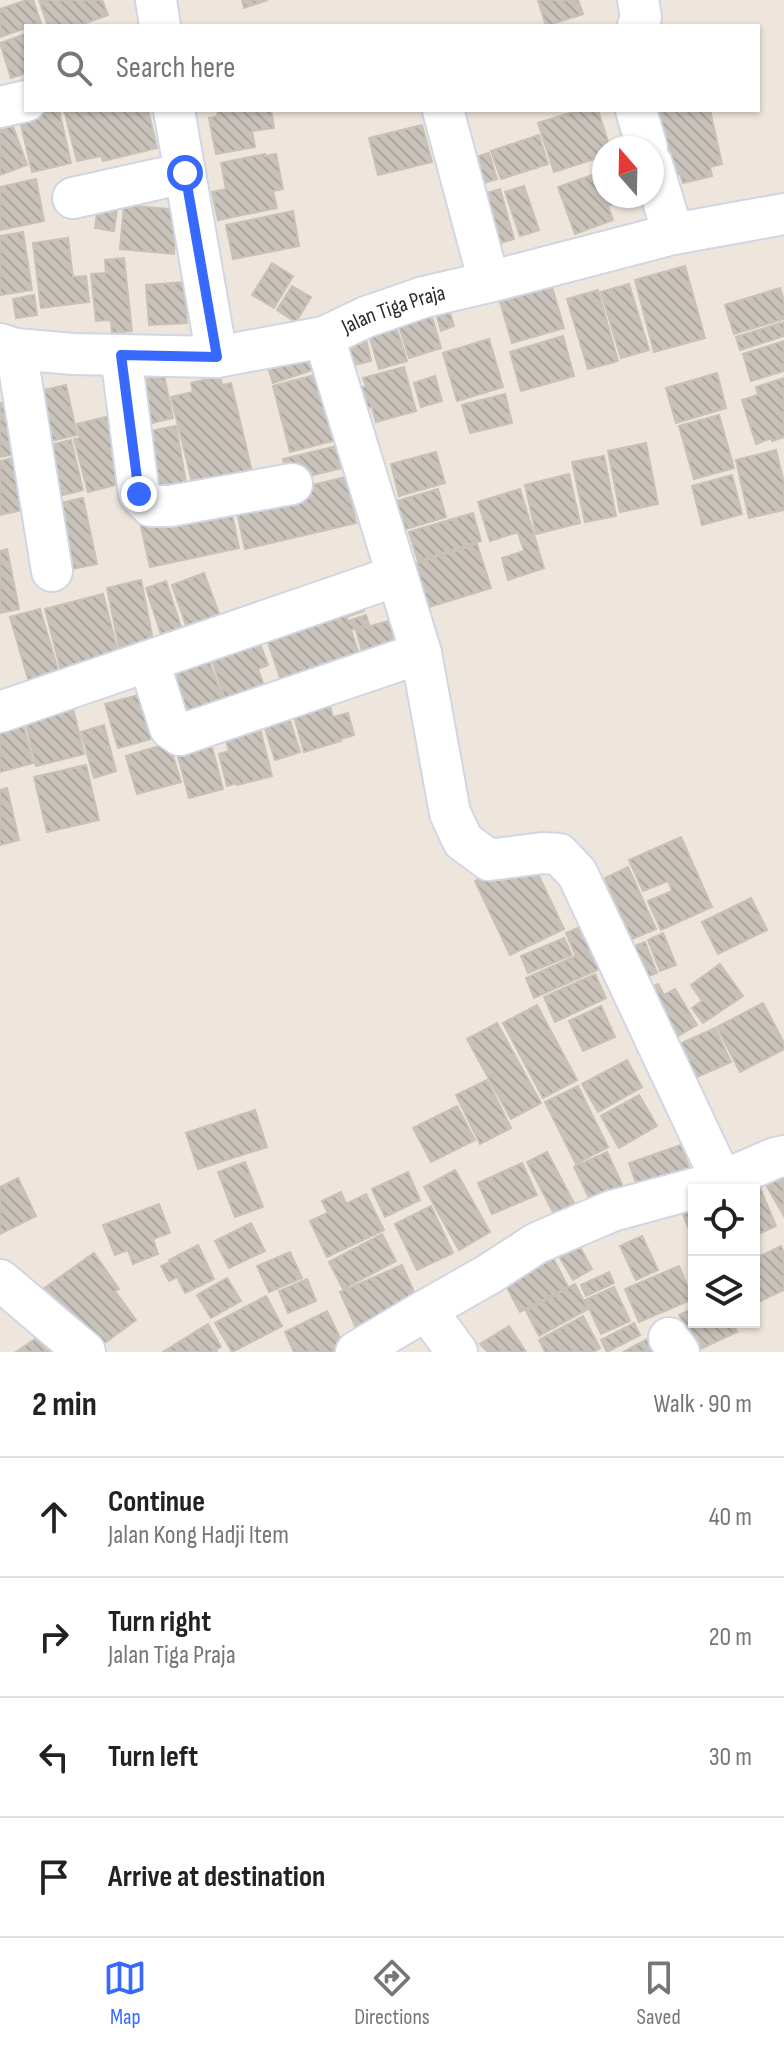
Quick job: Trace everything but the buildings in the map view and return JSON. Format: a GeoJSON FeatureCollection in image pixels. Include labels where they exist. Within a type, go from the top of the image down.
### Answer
{"type":"FeatureCollection","features":[{"type":"Feature","properties":{"kind":"street"},"geometry":{"type":"LineString","coordinates":[[156,0],[160,24]]}},
{"type":"Feature","properties":{"kind":"street"},"geometry":{"type":"LineString","coordinates":[[638,0],[641,17],[639,24]]}},
{"type":"Feature","properties":{"kind":"street"},"geometry":{"type":"LineString","coordinates":[[0,107],[24,101]]}},
{"type":"Feature","properties":{"kind":"street"},"geometry":{"type":"LineString","coordinates":[[174,112],[217,357]]}},
{"type":"Feature","properties":{"kind":"street"},"geometry":{"type":"LineString","coordinates":[[444,112],[489,282]]}},
{"type":"Feature","properties":{"kind":"street"},"geometry":{"type":"LineString","coordinates":[[637,112],[644,136]]}},
{"type":"Feature","properties":{"kind":"street"},"geometry":{"type":"LineString","coordinates":[[73,198],[185,173]]}},
{"type":"Feature","properties":{"kind":"street"},"geometry":{"type":"LineString","coordinates":[[664,204],[673,234]]}},
{"type":"Feature","properties":{"kind":"street","name":"Jalan Tiga Praja"},"geometry":{"type":"LineString","coordinates":[[8,346],[73,354],[217,357],[324,337],[366,317],[424,297],[673,234],[784,214]]}},
{"type":"Feature","properties":{"kind":"street"},"geometry":{"type":"LineString","coordinates":[[324,337],[421,653],[450,813],[463,841],[489,860],[559,854],[577,873],[722,1181]]}},
{"type":"Feature","properties":{"kind":"street"},"geometry":{"type":"LineString","coordinates":[[8,346],[52,571]]}},
{"type":"Feature","properties":{"kind":"street"},"geometry":{"type":"LineString","coordinates":[[121,355],[139,494],[151,506],[170,506],[292,484]]}},
{"type":"Feature","properties":{"kind":"street"},"geometry":{"type":"LineString","coordinates":[[0,712],[396,576]]}},
{"type":"Feature","properties":{"kind":"street"},"geometry":{"type":"LineString","coordinates":[[149,662],[170,728],[180,735],[421,653]]}},
{"type":"Feature","properties":{"kind":"street"},"geometry":{"type":"LineString","coordinates":[[356,1352],[537,1243],[612,1211],[722,1181],[784,1156]]}},
{"type":"Feature","properties":{"kind":"street"},"geometry":{"type":"LineString","coordinates":[[0,1280],[85,1352]]}},
{"type":"Feature","properties":{"kind":"street"},"geometry":{"type":"LineString","coordinates":[[426,1310],[457,1352]]}},
{"type":"Feature","properties":{"kind":"route"},"geometry":{"type":"LineString","coordinates":[[139,494],[121,355],[217,357],[185,173]]}}]}
